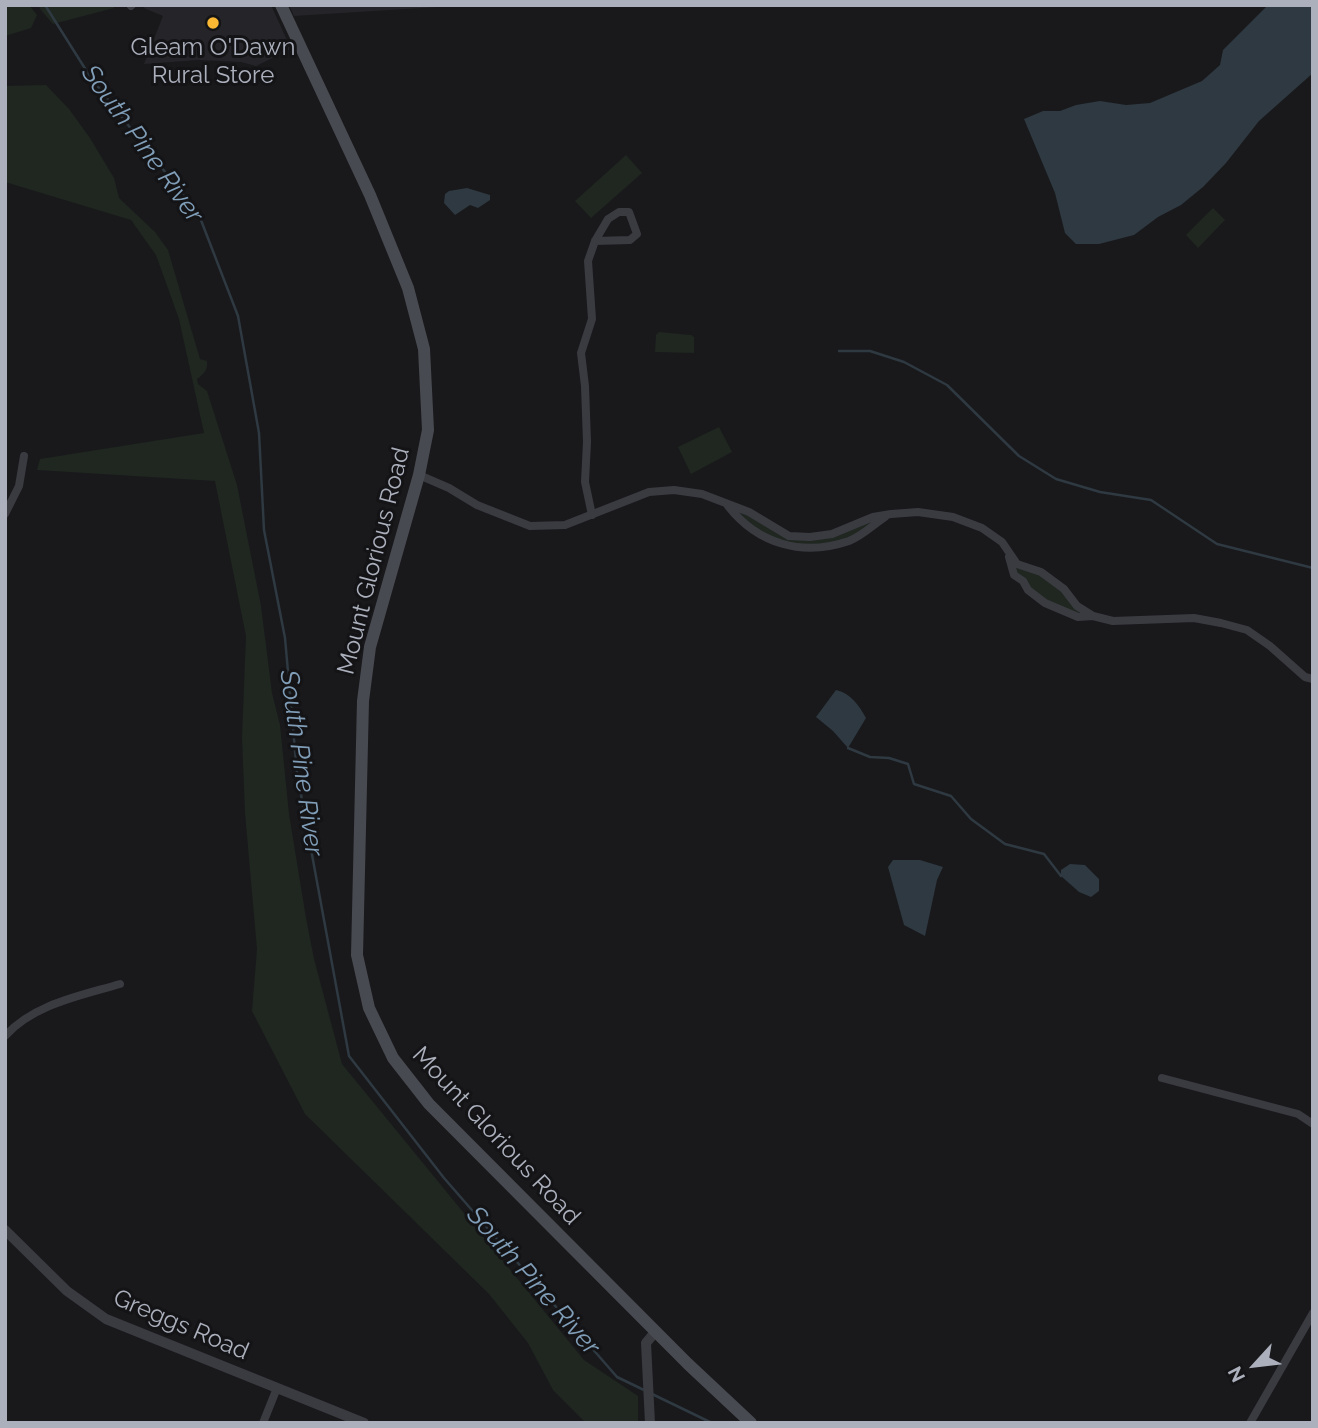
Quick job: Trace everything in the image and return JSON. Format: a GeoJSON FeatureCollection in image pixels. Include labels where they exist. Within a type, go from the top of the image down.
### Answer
{"type":"FeatureCollection","features":[{"type":"Feature","properties":{"kind":"main road","name":"Mount Glorious Road"},"geometry":{"type":"LineString","coordinates":[[281,5],[370,195],[408,288],[424,349],[428,430],[419,475],[370,647],[363,699],[357,955],[369,1008],[393,1058],[429,1104],[751,1423]]}},
{"type":"Feature","properties":{"kind":"street"},"geometry":{"type":"LineString","coordinates":[[592,515],[584,482],[586,397],[581,353],[592,319],[587,261],[595,241],[608,219],[619,212],[629,212],[637,234],[630,240],[595,241]]}},
{"type":"Feature","properties":{"kind":"street"},"geometry":{"type":"LineString","coordinates":[[5,513],[19,486],[24,456]]}},
{"type":"Feature","properties":{"kind":"street"},"geometry":{"type":"LineString","coordinates":[[419,475],[449,488],[477,505],[530,526],[565,525],[649,492],[674,490],[702,494],[749,512],[789,536],[832,534],[873,517],[891,514],[918,512],[953,517],[982,528],[1002,542],[1017,564],[1041,572],[1064,589],[1077,606],[1093,616]]}},
{"type":"Feature","properties":{"kind":"street"},"geometry":{"type":"LineString","coordinates":[[728,506],[745,526],[776,543],[803,548],[850,541],[891,514]]}},
{"type":"Feature","properties":{"kind":"street"},"geometry":{"type":"LineString","coordinates":[[820,535],[821,547]]}},
{"type":"Feature","properties":{"kind":"street"},"geometry":{"type":"LineString","coordinates":[[1010,553],[1014,575],[1023,581],[1028,590],[1045,603],[1078,617],[1093,616],[1113,621],[1194,618],[1221,623],[1247,631],[1270,646],[1305,677],[1313,679]]}},
{"type":"Feature","properties":{"kind":"street"},"geometry":{"type":"LineString","coordinates":[[5,1036],[37,1012],[120,984]]}},
{"type":"Feature","properties":{"kind":"street"},"geometry":{"type":"LineString","coordinates":[[1162,1078],[1298,1114],[1313,1124]]}},
{"type":"Feature","properties":{"kind":"street","name":"Greggs Road"},"geometry":{"type":"LineString","coordinates":[[5,1230],[67,1291],[106,1319],[364,1423]]}},
{"type":"Feature","properties":{"kind":"street"},"geometry":{"type":"LineString","coordinates":[[1251,1423],[1313,1313]]}},
{"type":"Feature","properties":{"kind":"street"},"geometry":{"type":"LineString","coordinates":[[650,1423],[646,1343],[656,1331]]}},
{"type":"Feature","properties":{"kind":"street"},"geometry":{"type":"LineString","coordinates":[[263,1423],[277,1388]]}},
{"type":"Feature","properties":{"kind":"shaded area"},"geometry":{"type":"Polygon","coordinates":[[[5,5],[29,5],[37,15],[31,28],[5,36],[5,5]]]}},
{"type":"Feature","properties":{"kind":"shaded area"},"geometry":{"type":"Polygon","coordinates":[[[39,5],[112,5],[114,8],[53,24],[39,5]]]}},
{"type":"Feature","properties":{"kind":"shaded area"},"geometry":{"type":"Polygon","coordinates":[[[145,5],[271,5],[291,49],[256,66],[241,62],[198,60],[144,64],[163,16],[144,8],[145,5]]]}},
{"type":"Feature","properties":{"kind":"shaded area"},"geometry":{"type":"Polygon","coordinates":[[[289,5],[470,5],[294,16],[289,5]]]}},
{"type":"Feature","properties":{"kind":"shaded area"},"geometry":{"type":"Polygon","coordinates":[[[1268,5],[1313,5],[1313,73],[1259,121],[1226,163],[1181,205],[1158,217],[1134,235],[1099,244],[1076,244],[1065,233],[1055,193],[1024,119],[1043,111],[1060,111],[1100,101],[1126,105],[1150,103],[1202,81],[1220,65],[1223,50],[1268,5]]]}},
{"type":"Feature","properties":{"kind":"shaded area"},"geometry":{"type":"Polygon","coordinates":[[[46,85],[69,109],[90,138],[114,178],[119,198],[155,232],[168,250],[200,359],[207,361],[205,372],[197,379],[198,384],[207,391],[237,485],[261,606],[272,693],[280,725],[289,814],[306,918],[342,1064],[584,1360],[638,1396],[638,1423],[586,1423],[553,1390],[528,1343],[489,1294],[305,1114],[252,1011],[257,949],[245,813],[242,738],[246,636],[215,481],[37,470],[40,459],[204,433],[179,319],[156,255],[131,220],[5,182],[5,86],[46,85]]]}},
{"type":"Feature","properties":{"kind":"shaded area"},"geometry":{"type":"Polygon","coordinates":[[[626,155],[642,173],[591,218],[575,201],[626,155]]]}},
{"type":"Feature","properties":{"kind":"shaded area"},"geometry":{"type":"Polygon","coordinates":[[[467,188],[490,195],[490,200],[478,208],[470,205],[455,215],[444,203],[445,194],[467,188]]]}},
{"type":"Feature","properties":{"kind":"shaded area"},"geometry":{"type":"Polygon","coordinates":[[[1213,208],[1225,220],[1198,248],[1186,235],[1213,208]]]}},
{"type":"Feature","properties":{"kind":"shaded area"},"geometry":{"type":"Polygon","coordinates":[[[659,332],[691,335],[694,337],[694,353],[655,352],[656,335],[659,332]]]}},
{"type":"Feature","properties":{"kind":"shaded area"},"geometry":{"type":"Polygon","coordinates":[[[719,427],[732,452],[691,474],[678,447],[719,427]]]}},
{"type":"Feature","properties":{"kind":"shaded area"},"geometry":{"type":"Polygon","coordinates":[[[728,506],[789,536],[810,537],[891,514],[855,538],[803,548],[756,532],[728,506]]]}},
{"type":"Feature","properties":{"kind":"shaded area"},"geometry":{"type":"Polygon","coordinates":[[[1010,553],[1017,564],[1041,572],[1093,616],[1078,617],[1045,603],[1014,575],[1010,553]]]}},
{"type":"Feature","properties":{"kind":"shaded area"},"geometry":{"type":"Polygon","coordinates":[[[836,690],[854,700],[866,718],[848,748],[816,717],[836,690]]]}},
{"type":"Feature","properties":{"kind":"shaded area"},"geometry":{"type":"Polygon","coordinates":[[[893,860],[920,860],[943,867],[937,880],[925,936],[904,925],[888,867],[893,860]]]}},
{"type":"Feature","properties":{"kind":"shaded area"},"geometry":{"type":"Polygon","coordinates":[[[1070,864],[1085,865],[1099,879],[1099,891],[1091,897],[1079,892],[1061,876],[1061,870],[1070,864]]]}},
{"type":"Feature","properties":{"kind":"waterway","name":"South Pine River"},"geometry":{"type":"LineString","coordinates":[[45,5],[91,78],[199,215],[238,316],[259,433],[264,530],[285,638],[297,773],[349,1056],[444,1178],[617,1377],[646,1391]]}},
{"type":"Feature","properties":{"kind":"waterway"},"geometry":{"type":"LineString","coordinates":[[839,351],[870,351],[904,362],[947,385],[1019,456],[1056,479],[1100,492],[1151,500],[1217,544],[1313,568]]}},
{"type":"Feature","properties":{"kind":"waterway"},"geometry":{"type":"LineString","coordinates":[[848,748],[870,757],[889,758],[908,764],[914,784],[951,796],[971,819],[1005,844],[1044,854],[1061,876]]}},
{"type":"Feature","properties":{"kind":"waterway","name":"South Pine River"},"geometry":{"type":"LineString","coordinates":[[652,1394],[712,1423]]}},
{"type":"Feature","properties":{"kind":"place","name":"Gleam O'Dawn Rural Store"},"geometry":{"type":"Point","coordinates":[213,23]}}]}
